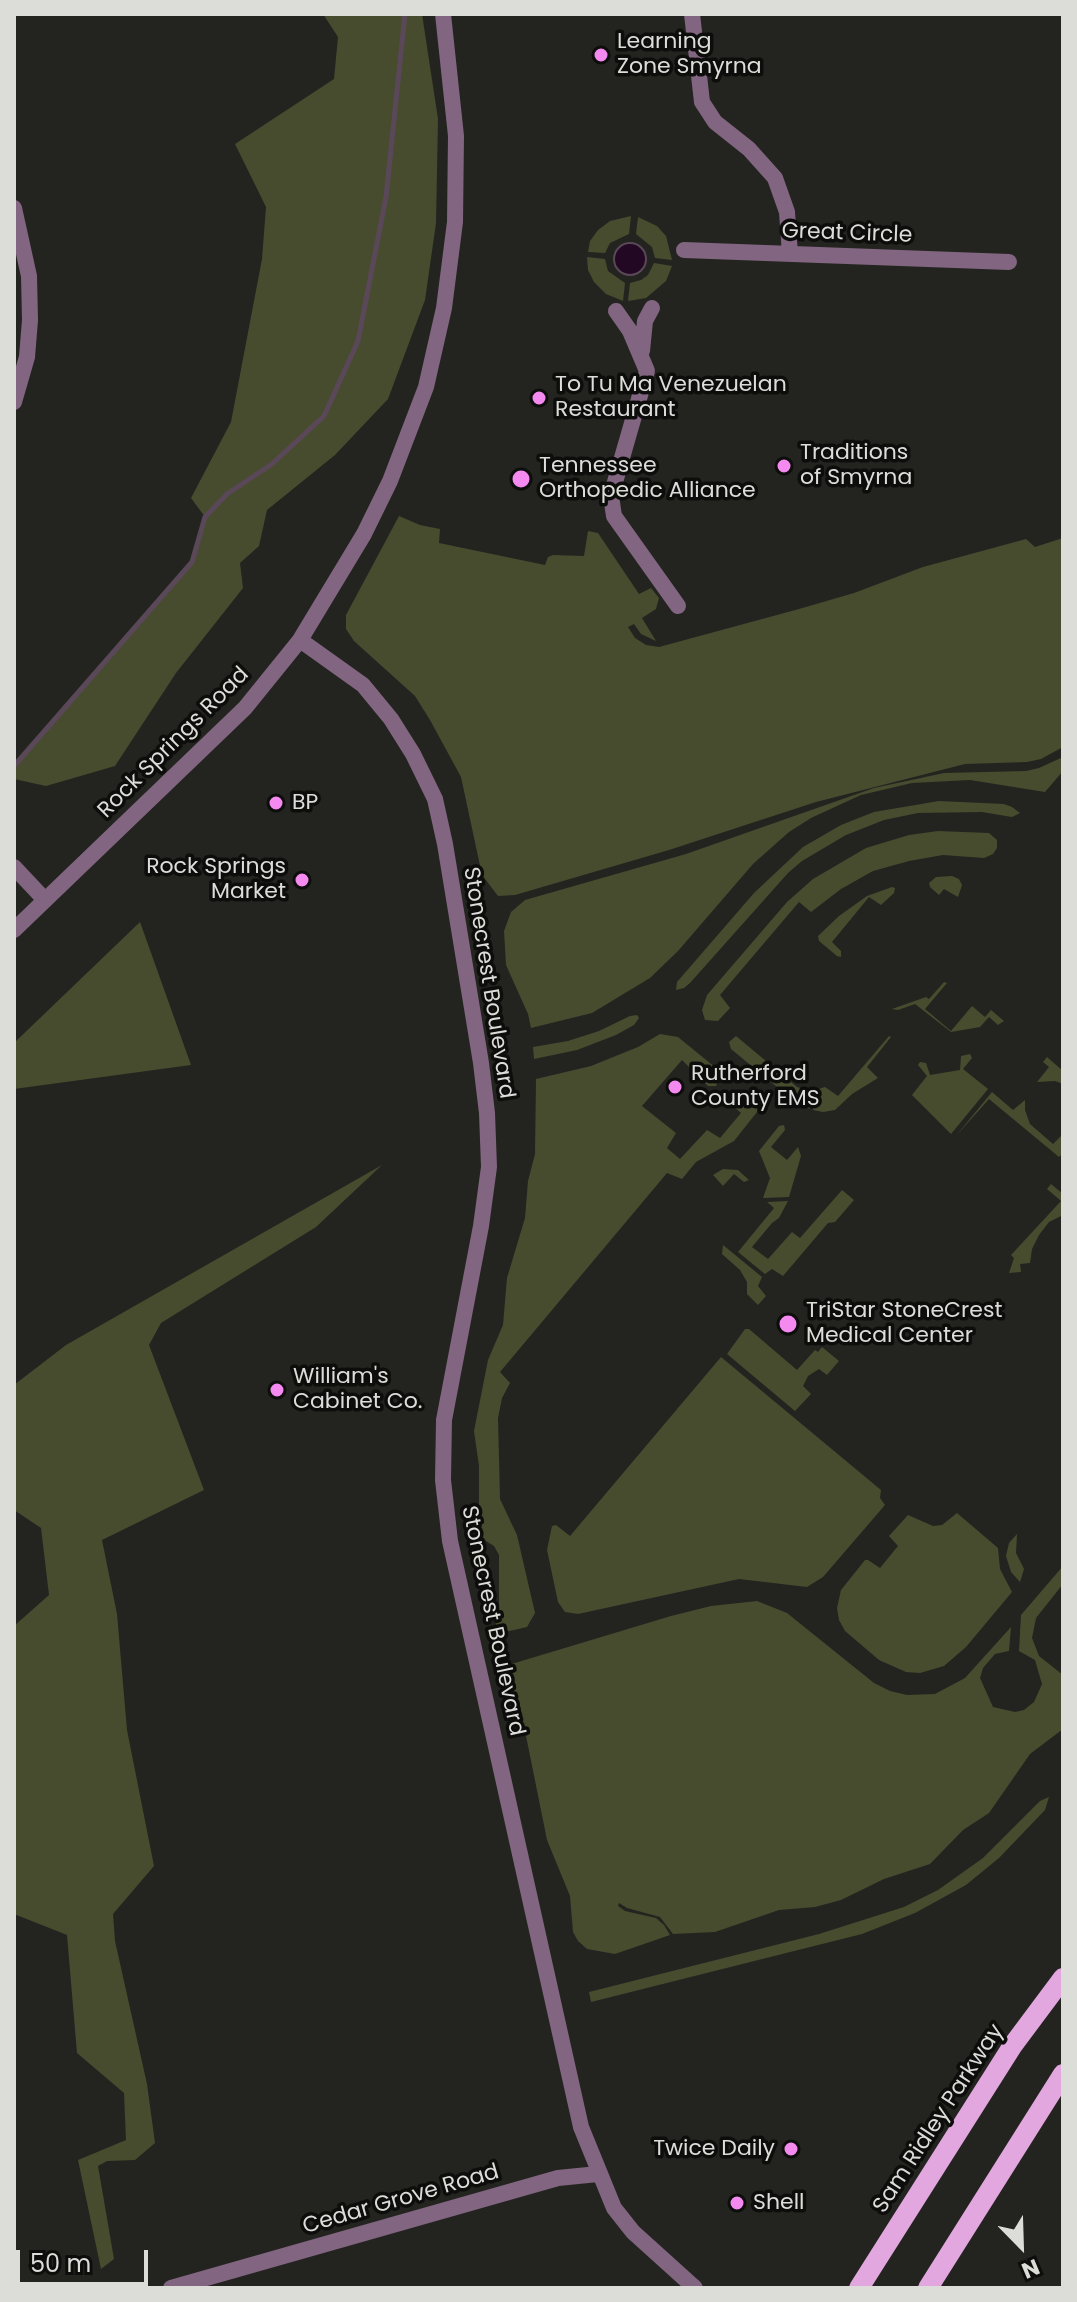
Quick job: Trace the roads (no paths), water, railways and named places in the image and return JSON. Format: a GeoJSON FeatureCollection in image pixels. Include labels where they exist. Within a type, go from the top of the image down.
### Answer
{"type":"FeatureCollection","features":[{"type":"Feature","properties":{"kind":"main road","name":"Sam Ridley Parkway"},"geometry":{"type":"LineString","coordinates":[[859,2288],[1013,2045],[1063,1978]]}},
{"type":"Feature","properties":{"kind":"main road"},"geometry":{"type":"LineString","coordinates":[[928,2288],[1063,2074]]}},
{"type":"Feature","properties":{"kind":"street","name":"Rock Springs Road"},"geometry":{"type":"LineString","coordinates":[[14,930],[245,708],[300,640],[364,534],[390,481],[426,387],[441,321],[455,222],[456,150],[443,14]]}},
{"type":"Feature","properties":{"kind":"street"},"geometry":{"type":"LineString","coordinates":[[692,14],[702,102],[715,122],[749,149],[775,178],[787,212],[790,254]]}},
{"type":"Feature","properties":{"kind":"street"},"geometry":{"type":"LineString","coordinates":[[14,208],[29,276],[22,321],[27,357],[14,402]]}},
{"type":"Feature","properties":{"kind":"street","name":"Great Circle"},"geometry":{"type":"LineString","coordinates":[[684,250],[1009,262]]}},
{"type":"Feature","properties":{"kind":"street"},"geometry":{"type":"LineString","coordinates":[[642,353],[645,321],[652,308]]}},
{"type":"Feature","properties":{"kind":"street"},"geometry":{"type":"LineString","coordinates":[[616,311],[642,353],[647,371],[611,496],[614,516],[678,606]]}},
{"type":"Feature","properties":{"kind":"street","name":"Stonecrest Boulevard"},"geometry":{"type":"LineString","coordinates":[[300,640],[363,685],[391,719],[413,754],[435,799],[481,1063],[489,1167],[481,1226],[444,1420],[443,1480],[448,1526],[581,2127],[614,2208],[633,2232],[695,2288]]}},
{"type":"Feature","properties":{"kind":"street"},"geometry":{"type":"LineString","coordinates":[[14,867],[45,900]]}},
{"type":"Feature","properties":{"kind":"street","name":"Cedar Grove Road"},"geometry":{"type":"LineString","coordinates":[[171,2288],[558,2178],[598,2174]]}},
{"type":"Feature","properties":{"kind":"waterway"},"geometry":{"type":"LineString","coordinates":[[14,766],[192,562],[205,517],[227,494],[272,464],[324,416],[358,341],[386,197],[405,14]]}},
{"type":"Feature","properties":{"kind":"place","name":"Learning Zone Smyrna"},"geometry":{"type":"Point","coordinates":[601,55]}},
{"type":"Feature","properties":{"kind":"place","name":"To Tu Ma Venezuelan Restaurant"},"geometry":{"type":"Point","coordinates":[539,398]}},
{"type":"Feature","properties":{"kind":"place","name":"Traditions of Smyrna"},"geometry":{"type":"Point","coordinates":[784,466]}},
{"type":"Feature","properties":{"kind":"place","name":"Tennessee Orthopedic Alliance"},"geometry":{"type":"Point","coordinates":[521,479]}},
{"type":"Feature","properties":{"kind":"place","name":"BP"},"geometry":{"type":"Point","coordinates":[276,803]}},
{"type":"Feature","properties":{"kind":"place","name":"Rock Springs Market"},"geometry":{"type":"Point","coordinates":[302,880]}},
{"type":"Feature","properties":{"kind":"place","name":"Rutherford County EMS"},"geometry":{"type":"Point","coordinates":[675,1087]}},
{"type":"Feature","properties":{"kind":"place","name":"TriStar StoneCrest Medical Center"},"geometry":{"type":"Point","coordinates":[788,1324]}},
{"type":"Feature","properties":{"kind":"place","name":"William's Cabinet Co."},"geometry":{"type":"Point","coordinates":[277,1390]}},
{"type":"Feature","properties":{"kind":"place","name":"Twice Daily"},"geometry":{"type":"Point","coordinates":[791,2149]}},
{"type":"Feature","properties":{"kind":"place","name":"Shell"},"geometry":{"type":"Point","coordinates":[737,2203]}}]}
